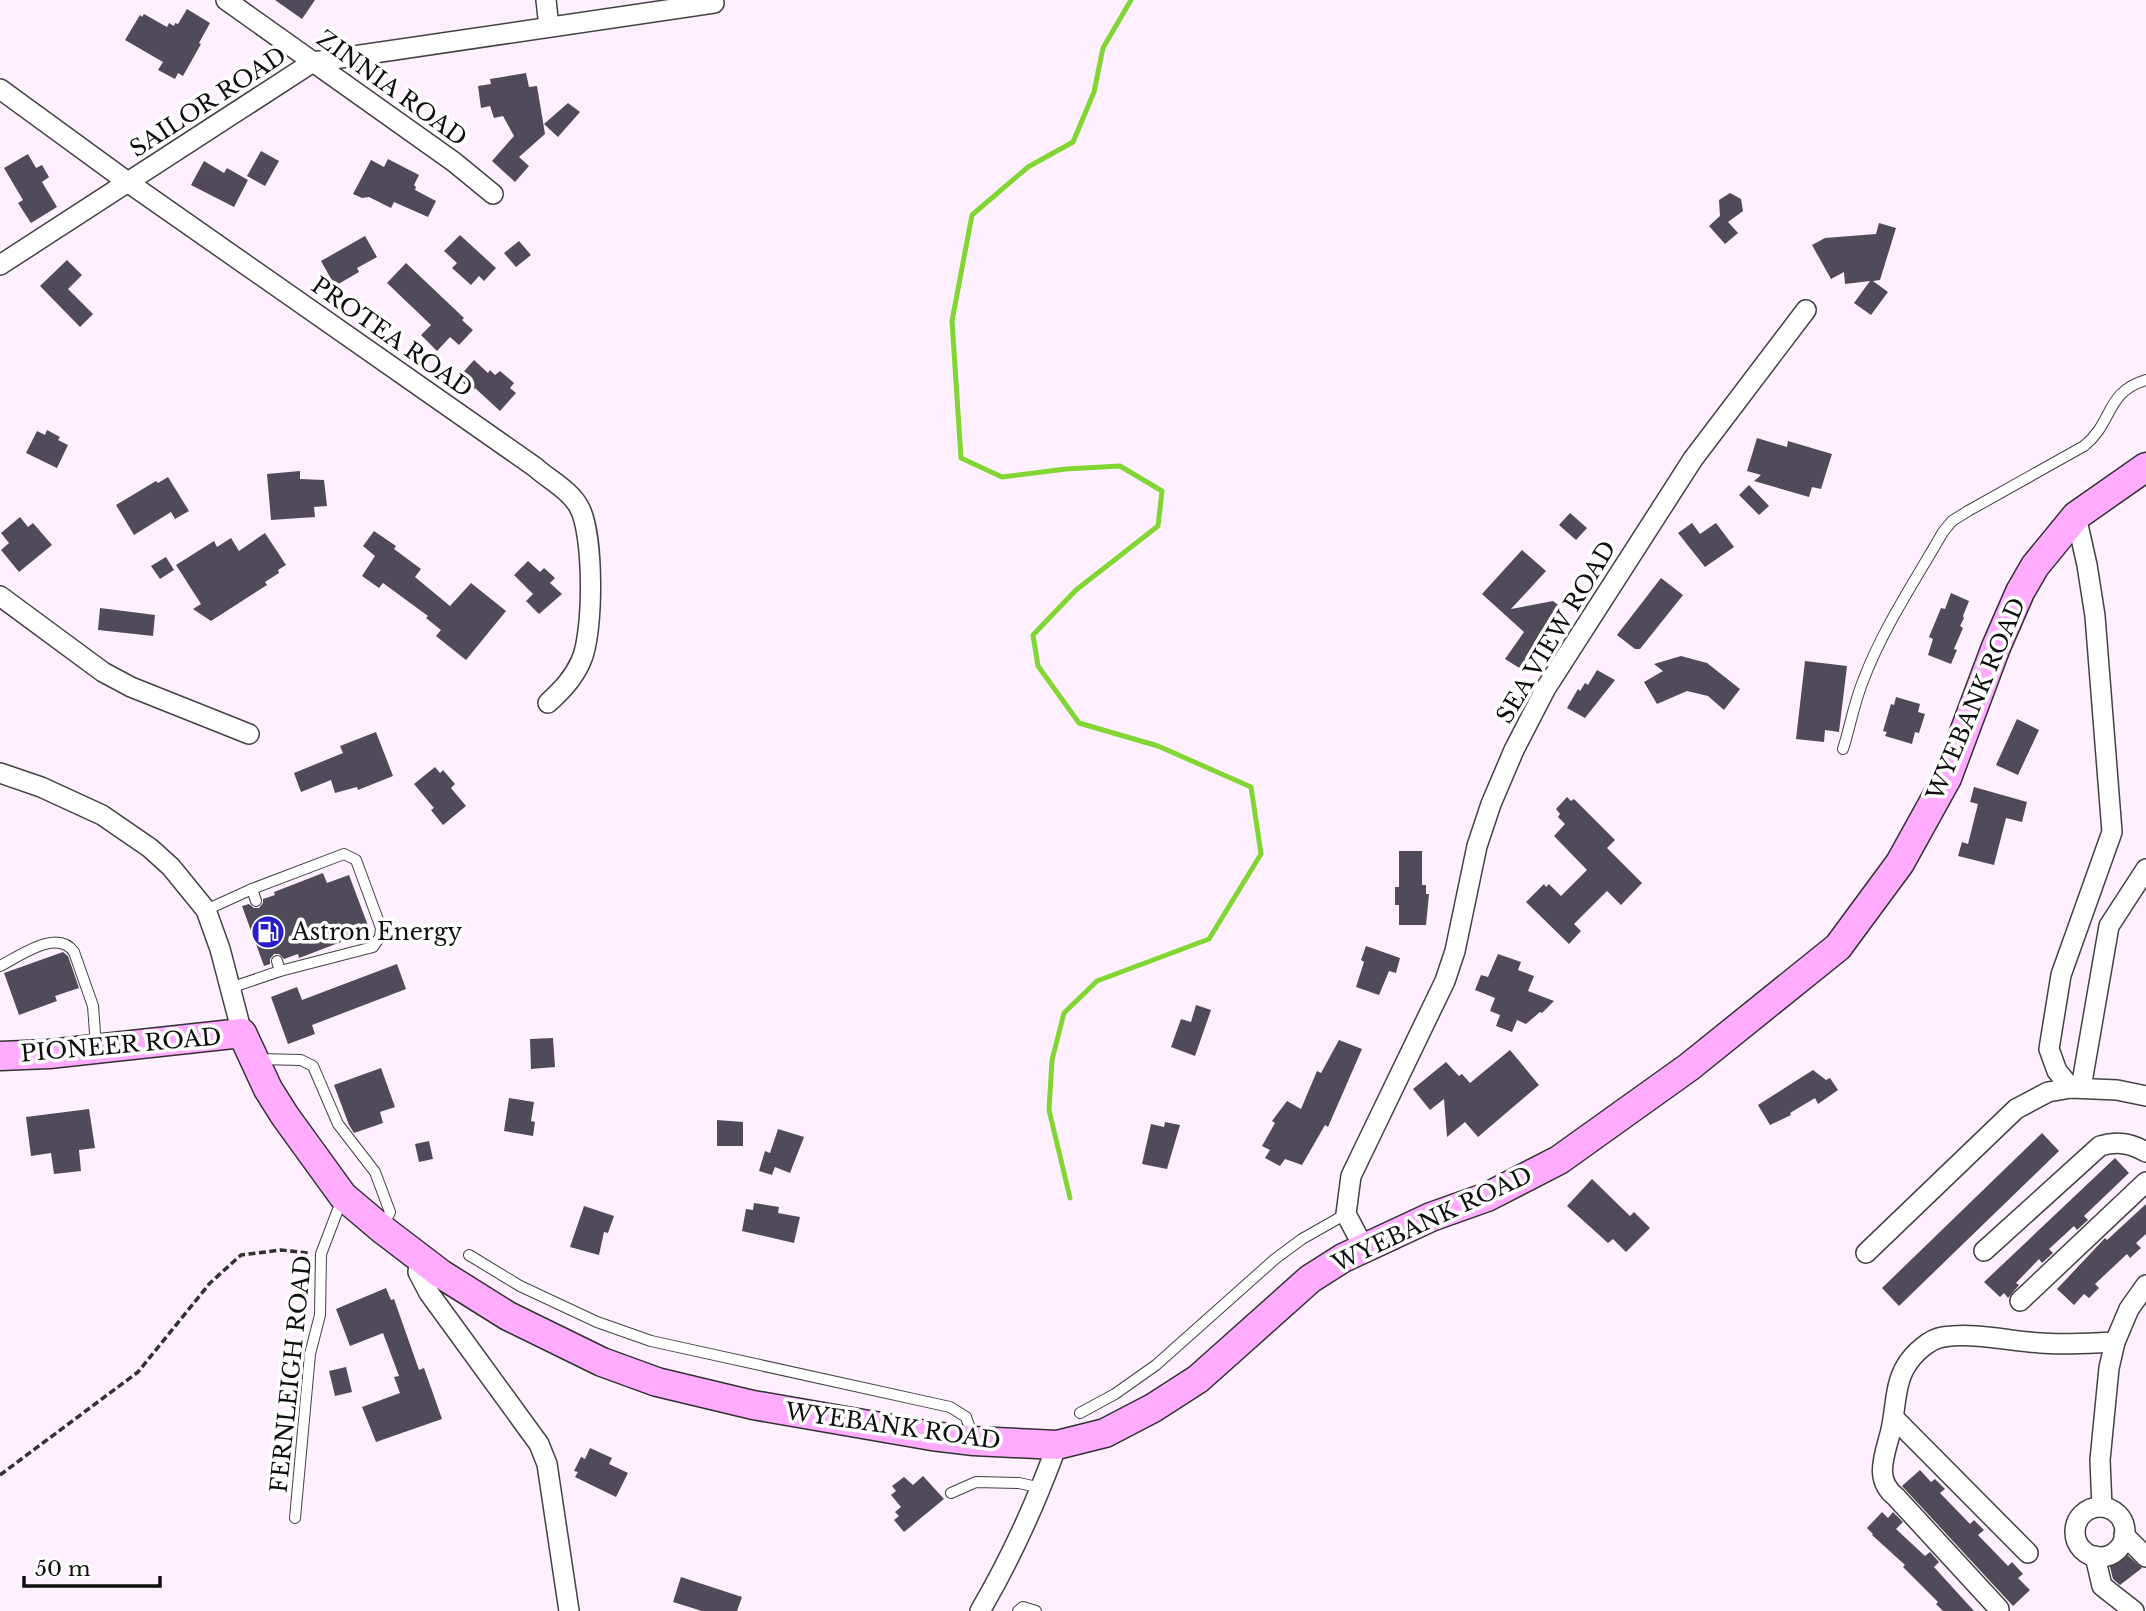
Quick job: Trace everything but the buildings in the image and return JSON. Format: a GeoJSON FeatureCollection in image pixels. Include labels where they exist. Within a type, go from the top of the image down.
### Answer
{"type":"FeatureCollection","features":[{"type":"Feature","properties":{"kind":"main road","name":"WYEBANK ROAD"},"geometry":{"type":"LineString","coordinates":[[242,1033],[285,1116],[343,1196],[441,1274],[508,1316],[602,1362],[657,1382],[753,1405],[932,1436],[1057,1445],[1105,1433],[1153,1408],[1198,1379],[1310,1279],[1343,1258],[1431,1217],[1486,1197],[1559,1160],[1689,1067],[1838,947],[1900,863],[1947,778],[1996,647],[2020,592],[2035,566],[2076,516],[2146,467]]}},
{"type":"Feature","properties":{"kind":"main road","name":"PIONEER ROAD"},"geometry":{"type":"LineString","coordinates":[[0,1056],[96,1049],[242,1033]]}},
{"type":"Feature","properties":{"kind":"street","name":"ZINNIA ROAD"},"geometry":{"type":"LineString","coordinates":[[226,0],[454,162],[493,194]]}},
{"type":"Feature","properties":{"kind":"street"},"geometry":{"type":"LineString","coordinates":[[546,0],[549,27]]}},
{"type":"Feature","properties":{"kind":"street","name":"SAILOR ROAD"},"geometry":{"type":"LineString","coordinates":[[0,265],[313,62],[714,3]]}},
{"type":"Feature","properties":{"kind":"street","name":"PROTEA ROAD"},"geometry":{"type":"LineString","coordinates":[[0,89],[129,183],[535,467],[577,503],[585,518],[589,550],[588,638],[583,659],[569,685],[548,703]]}},
{"type":"Feature","properties":{"kind":"street","name":"SEA VIEW ROAD"},"geometry":{"type":"LineString","coordinates":[[1346,1214],[1351,1176],[1446,981],[1477,846],[1491,804],[1519,740],[1546,688],[1693,459],[1806,310]]}},
{"type":"Feature","properties":{"kind":"street"},"geometry":{"type":"LineString","coordinates":[[2076,516],[2095,616],[2112,832],[2061,975],[2049,1049],[2057,1071],[2076,1088]]}},
{"type":"Feature","properties":{"kind":"street"},"geometry":{"type":"LineString","coordinates":[[0,596],[103,672],[131,687],[249,734]]}},
{"type":"Feature","properties":{"kind":"street"},"geometry":{"type":"LineString","coordinates":[[0,773],[76,802],[127,831],[161,857],[206,910],[242,1033]]}},
{"type":"Feature","properties":{"kind":"street"},"geometry":{"type":"LineString","coordinates":[[2076,1088],[2109,926],[2146,869]]}},
{"type":"Feature","properties":{"kind":"street"},"geometry":{"type":"LineString","coordinates":[[1866,1253],[2016,1109],[2048,1092],[2076,1088],[2117,1090],[2146,1096]]}},
{"type":"Feature","properties":{"kind":"street"},"geometry":{"type":"LineString","coordinates":[[1984,1251],[2100,1146],[2116,1142],[2146,1152]]}},
{"type":"Feature","properties":{"kind":"street"},"geometry":{"type":"LineString","coordinates":[[2020,1301],[2146,1182]]}},
{"type":"Feature","properties":{"kind":"street"},"geometry":{"type":"LineString","coordinates":[[1346,1214],[1364,1248]]}},
{"type":"Feature","properties":{"kind":"street"},"geometry":{"type":"LineString","coordinates":[[420,1258],[418,1272],[429,1293],[539,1444],[547,1464],[569,1611]]}},
{"type":"Feature","properties":{"kind":"street"},"geometry":{"type":"LineString","coordinates":[[2102,1507],[2100,1461],[2109,1368],[2115,1342],[2129,1309],[2146,1285]]}},
{"type":"Feature","properties":{"kind":"street"},"geometry":{"type":"LineString","coordinates":[[1998,1609],[1896,1497],[1886,1490],[1881,1477],[1894,1418],[1896,1395],[1905,1367],[1923,1346],[1941,1337],[2042,1343],[2115,1342]]}},
{"type":"Feature","properties":{"kind":"street"},"geometry":{"type":"LineString","coordinates":[[1894,1418],[2028,1553]]}},
{"type":"Feature","properties":{"kind":"street"},"geometry":{"type":"LineString","coordinates":[[980,1611],[1008,1563],[1057,1445]]}},
{"type":"Feature","properties":{"kind":"street"},"geometry":{"type":"LineString","coordinates":[[2102,1507],[2116,1514],[2124,1527],[2124,1535],[2115,1552],[2095,1556],[2081,1548],[2075,1533],[2076,1524],[2086,1511],[2102,1507]]}},
{"type":"Feature","properties":{"kind":"street"},"geometry":{"type":"LineString","coordinates":[[2124,1535],[2146,1557]]}},
{"type":"Feature","properties":{"kind":"street"},"geometry":{"type":"LineString","coordinates":[[2095,1556],[2102,1586],[2134,1611]]}},
{"type":"Feature","properties":{"kind":"lane"},"geometry":{"type":"LineString","coordinates":[[1843,750],[1861,684],[1870,663],[1943,532],[1952,521],[2084,446],[2096,436],[2121,392],[2131,384],[2146,380]]}},
{"type":"Feature","properties":{"kind":"lane"},"geometry":{"type":"LineString","coordinates":[[206,910],[252,889],[344,854],[356,860],[381,928],[380,937],[373,947],[278,966],[230,988]]}},
{"type":"Feature","properties":{"kind":"lane"},"geometry":{"type":"LineString","coordinates":[[252,889],[256,901]]}},
{"type":"Feature","properties":{"kind":"lane"},"geometry":{"type":"LineString","coordinates":[[0,966],[48,943],[60,942],[69,945],[93,1006],[96,1049]]}},
{"type":"Feature","properties":{"kind":"lane"},"geometry":{"type":"LineString","coordinates":[[254,1058],[301,1060],[313,1066],[338,1124],[379,1180],[390,1212],[382,1229]]}},
{"type":"Feature","properties":{"kind":"lane","name":"FERNLEIGH ROAD"},"geometry":{"type":"LineString","coordinates":[[295,1518],[310,1354],[320,1315],[321,1254],[343,1196]]}},
{"type":"Feature","properties":{"kind":"lane"},"geometry":{"type":"LineString","coordinates":[[1080,1413],[1115,1394],[1156,1365],[1275,1259],[1302,1239],[1346,1214]]}},
{"type":"Feature","properties":{"kind":"lane"},"geometry":{"type":"LineString","coordinates":[[469,1255],[520,1286],[586,1317],[651,1341],[950,1407],[966,1417],[974,1441]]}},
{"type":"Feature","properties":{"kind":"lane"},"geometry":{"type":"LineString","coordinates":[[951,1493],[976,1482],[1019,1483],[1041,1489]]}},
{"type":"Feature","properties":{"kind":"lane"},"geometry":{"type":"LineString","coordinates":[[1018,1611],[1023,1608],[1036,1611]]}},
{"type":"Feature","properties":{"kind":"path"},"geometry":{"type":"LineString","coordinates":[[0,1475],[138,1372],[211,1283],[241,1255],[281,1250],[321,1254]]}},
{"type":"Feature","properties":{"kind":"waterway"},"geometry":{"type":"LineString","coordinates":[[1070,1198],[1049,1110],[1052,1060],[1064,1013],[1097,981],[1209,939],[1261,854],[1251,787],[1158,746],[1079,723],[1038,666],[1033,635],[1076,590],[1158,526],[1162,491],[1120,466],[1002,477],[961,458],[952,321],[972,215],[1028,167],[1073,142],[1094,92],[1103,48],[1131,0]]}},
{"type":"Feature","properties":{"kind":"place","name":"Astron Energy"},"geometry":{"type":"Point","coordinates":[268,932]}}]}
